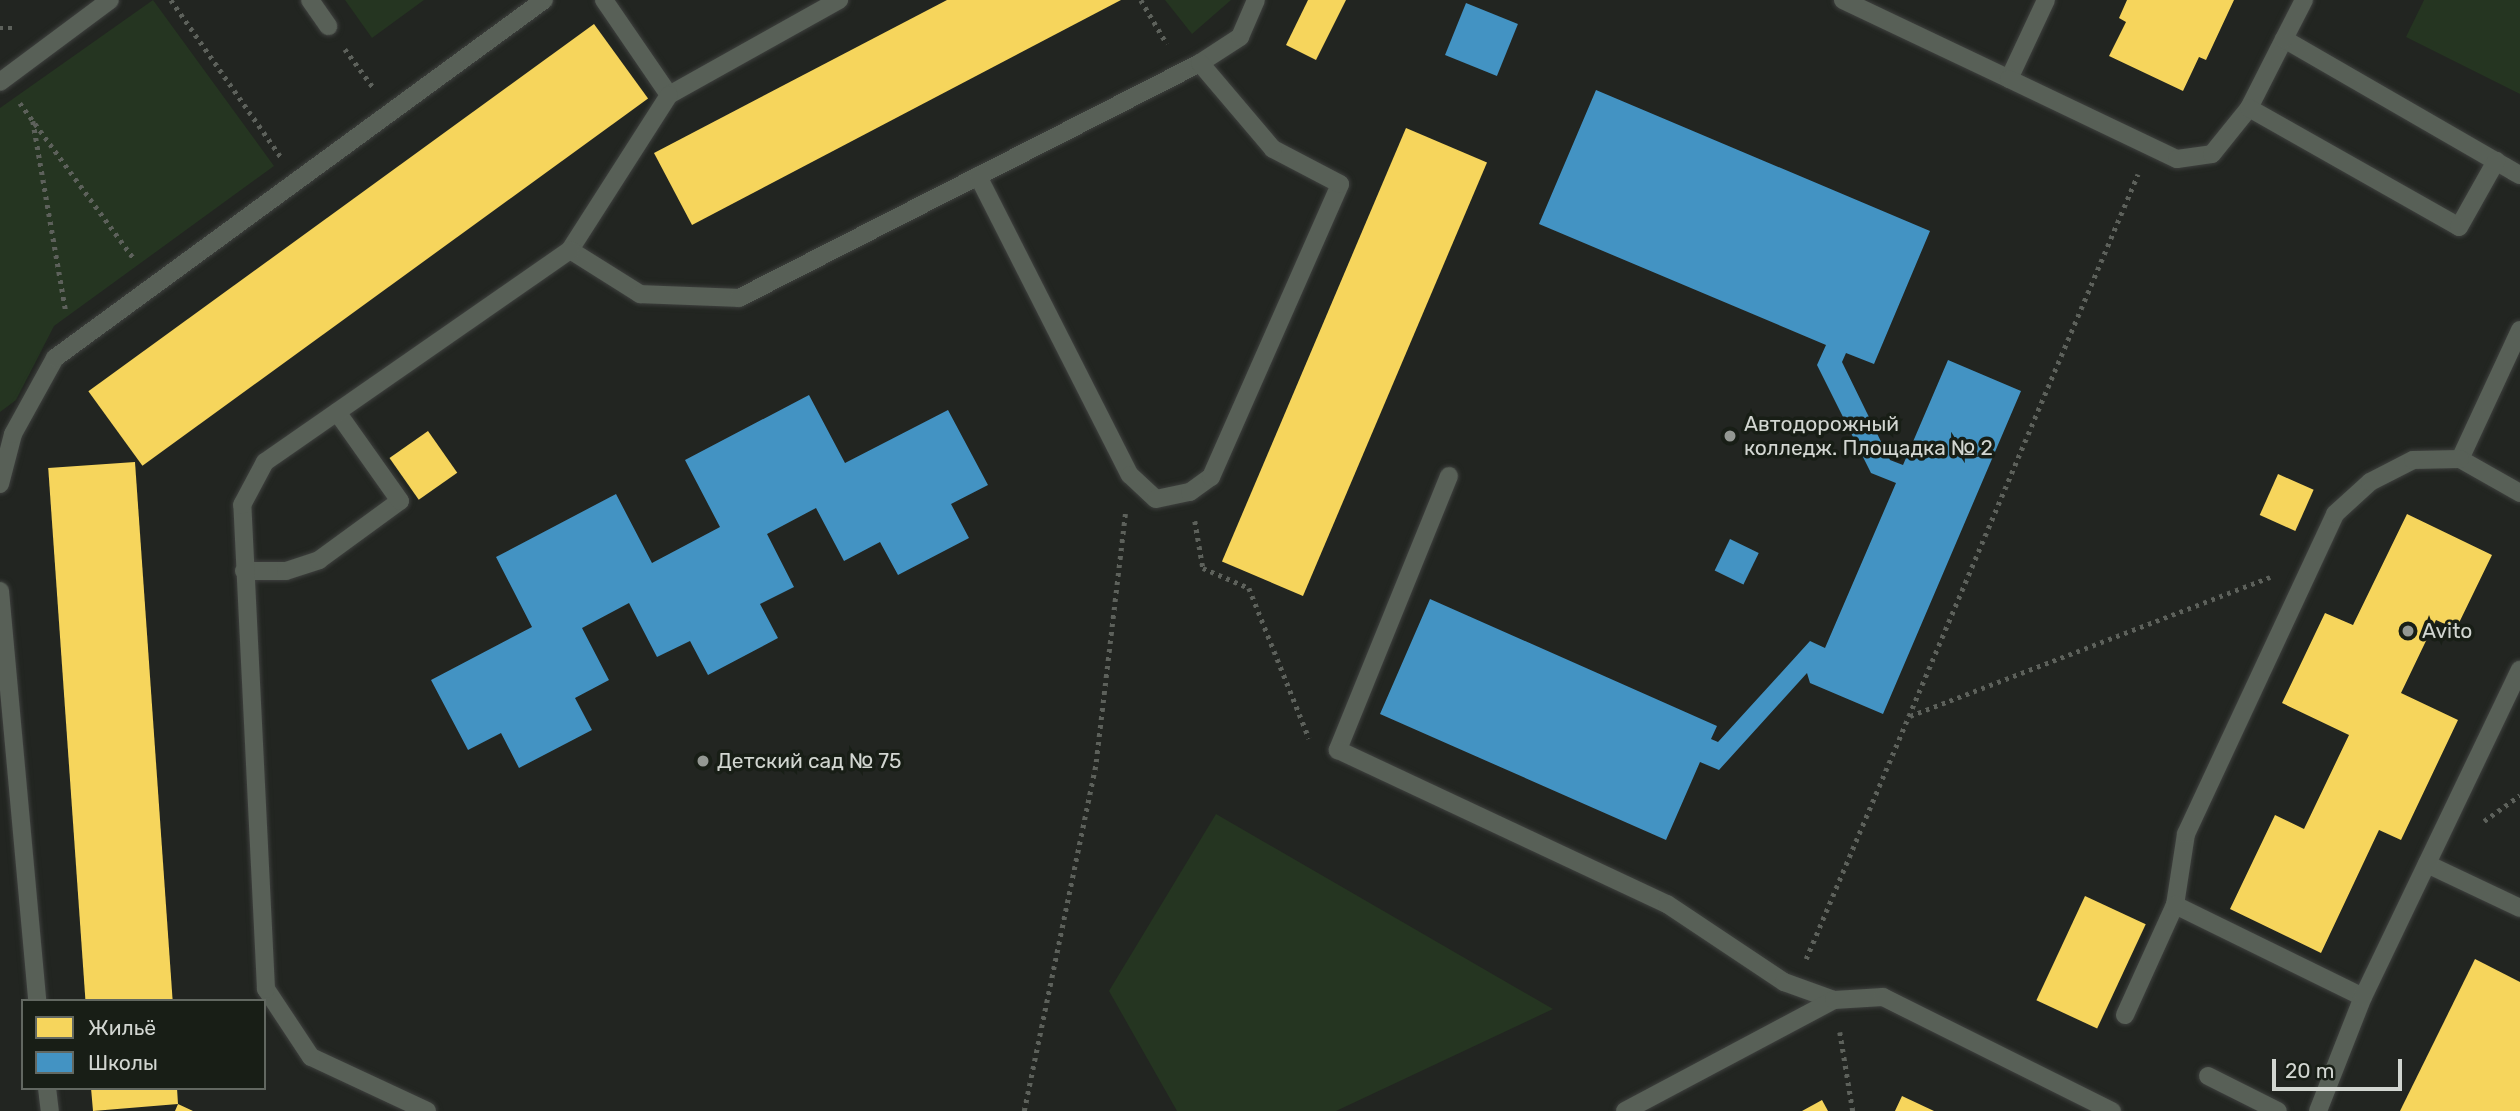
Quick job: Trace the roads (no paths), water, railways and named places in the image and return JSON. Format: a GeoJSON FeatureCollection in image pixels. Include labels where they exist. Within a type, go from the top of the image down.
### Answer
{"type":"FeatureCollection","features":[{"type":"Feature","properties":{"kind":"lane"},"geometry":{"type":"LineString","coordinates":[[2,81],[110,0]]}},
{"type":"Feature","properties":{"kind":"lane"},"geometry":{"type":"LineString","coordinates":[[310,0],[328,26]]}},
{"type":"Feature","properties":{"kind":"lane"},"geometry":{"type":"LineString","coordinates":[[0,484],[13,434],[55,358],[296,178],[544,0]]}},
{"type":"Feature","properties":{"kind":"lane"},"geometry":{"type":"LineString","coordinates":[[604,0],[669,95]]}},
{"type":"Feature","properties":{"kind":"lane"},"geometry":{"type":"LineString","coordinates":[[427,1111],[311,1057],[266,989],[242,505],[265,462],[570,250],[669,95],[839,0]]}},
{"type":"Feature","properties":{"kind":"lane"},"geometry":{"type":"LineString","coordinates":[[570,250],[640,294],[739,298],[1191,67],[1240,37],[1256,0]]}},
{"type":"Feature","properties":{"kind":"lane"},"geometry":{"type":"LineString","coordinates":[[1843,0],[2177,159],[2212,154],[2249,108],[2304,0]]}},
{"type":"Feature","properties":{"kind":"lane"},"geometry":{"type":"LineString","coordinates":[[2009,79],[2046,0]]}},
{"type":"Feature","properties":{"kind":"lane"},"geometry":{"type":"LineString","coordinates":[[2284,39],[2520,175]]}},
{"type":"Feature","properties":{"kind":"lane"},"geometry":{"type":"LineString","coordinates":[[978,176],[1130,475],[1156,499],[1190,492],[1211,477],[1340,184],[1273,149],[1191,67]]}},
{"type":"Feature","properties":{"kind":"lane"},"geometry":{"type":"LineString","coordinates":[[2249,108],[2459,227],[2496,161]]}},
{"type":"Feature","properties":{"kind":"lane"},"geometry":{"type":"LineString","coordinates":[[2460,459],[2520,330]]}},
{"type":"Feature","properties":{"kind":"lane"},"geometry":{"type":"LineString","coordinates":[[244,571],[286,570],[320,560],[400,501],[337,412]]}},
{"type":"Feature","properties":{"kind":"lane"},"geometry":{"type":"LineString","coordinates":[[2125,1015],[2175,905],[2186,834],[2335,514],[2370,482],[2413,460],[2460,459],[2520,492]]}},
{"type":"Feature","properties":{"kind":"lane"},"geometry":{"type":"LineString","coordinates":[[1449,476],[1338,750],[1667,904],[1795,986],[1834,1000],[1883,997],[2112,1111]]}},
{"type":"Feature","properties":{"kind":"lane"},"geometry":{"type":"LineString","coordinates":[[0,591],[37,999]]}},
{"type":"Feature","properties":{"kind":"lane"},"geometry":{"type":"LineString","coordinates":[[2318,1111],[2363,998],[2520,670]]}},
{"type":"Feature","properties":{"kind":"lane"},"geometry":{"type":"LineString","coordinates":[[2427,864],[2520,908]]}},
{"type":"Feature","properties":{"kind":"lane"},"geometry":{"type":"LineString","coordinates":[[2175,905],[2363,998]]}},
{"type":"Feature","properties":{"kind":"lane"},"geometry":{"type":"LineString","coordinates":[[1625,1111],[1834,1000]]}},
{"type":"Feature","properties":{"kind":"lane"},"geometry":{"type":"LineString","coordinates":[[2208,1076],[2278,1111]]}},
{"type":"Feature","properties":{"kind":"lane"},"geometry":{"type":"LineString","coordinates":[[47,1090],[50,1111]]}},
{"type":"Feature","properties":{"kind":"place","name":"Автодорожный колледж. Площадка № 2"},"geometry":{"type":"Point","coordinates":[1730,436]}},
{"type":"Feature","properties":{"kind":"place","name":"Avito"},"geometry":{"type":"Point","coordinates":[2408,631]}},
{"type":"Feature","properties":{"kind":"place","name":"Детский сад № 75"},"geometry":{"type":"Point","coordinates":[703,761]}}]}
